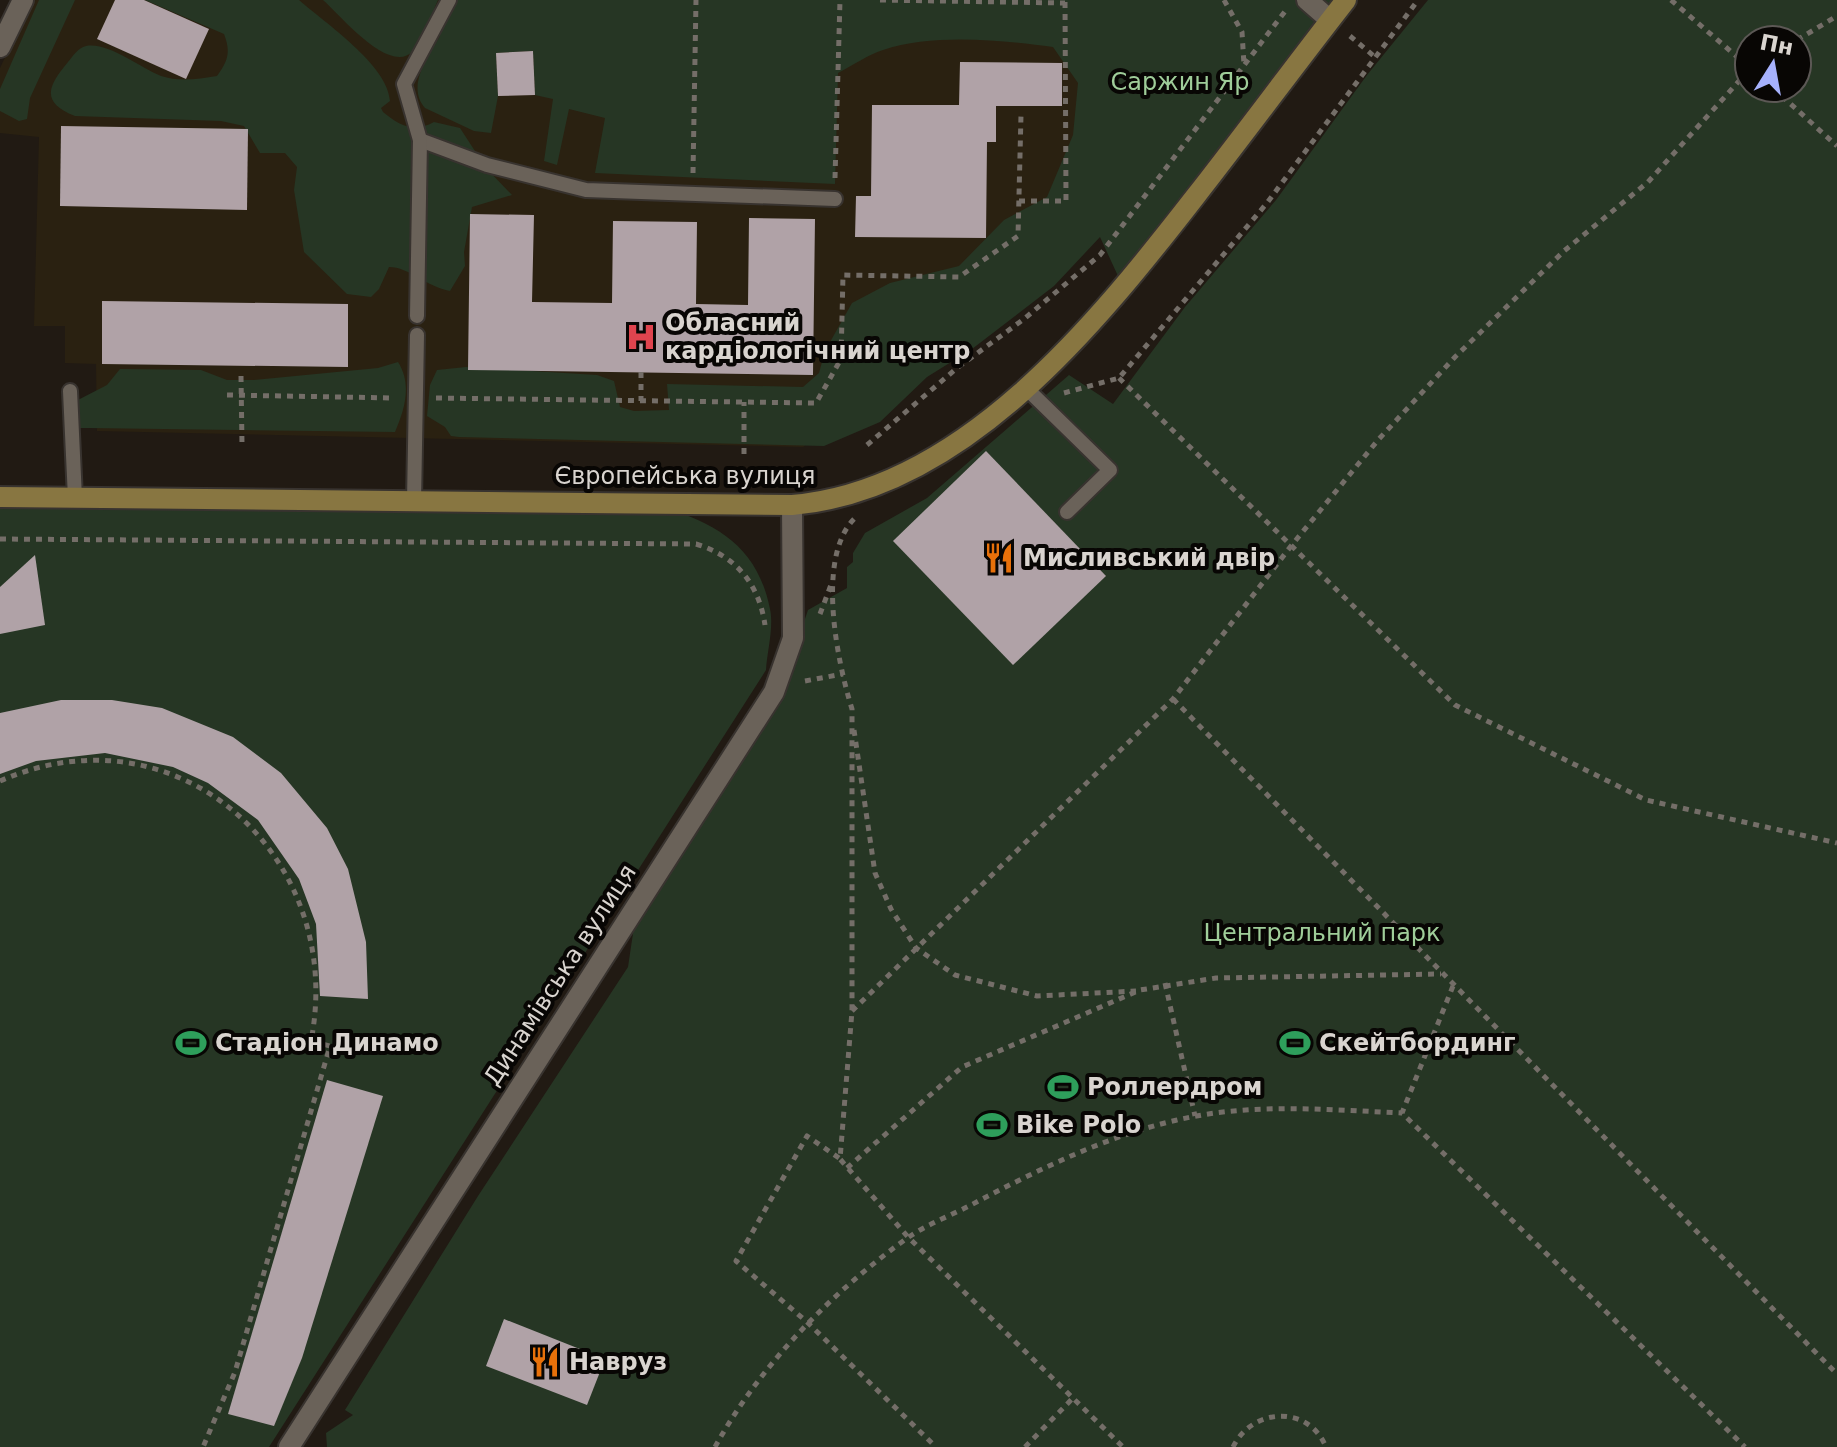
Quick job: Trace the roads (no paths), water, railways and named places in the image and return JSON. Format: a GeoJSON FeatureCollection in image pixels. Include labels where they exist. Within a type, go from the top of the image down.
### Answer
{"type":"FeatureCollection","features":[{"type":"Feature","properties":{"kind":"main road","name":"Європейська вулиця"},"geometry":{"type":"LineString","coordinates":[[0,497],[792,505],[850,496],[877,487],[1032,394],[1124,289],[1346,0]]}},
{"type":"Feature","properties":{"kind":"street"},"geometry":{"type":"LineString","coordinates":[[0,47],[23,0]]}},
{"type":"Feature","properties":{"kind":"street"},"geometry":{"type":"LineString","coordinates":[[1307,0],[1330,20]]}},
{"type":"Feature","properties":{"kind":"street","name":"Динамівська вулиця"},"geometry":{"type":"LineString","coordinates":[[289,1447],[774,692],[793,638],[792,505]]}},
{"type":"Feature","properties":{"kind":"lane"},"geometry":{"type":"LineString","coordinates":[[417,316],[420,140],[404,84],[449,0]]}},
{"type":"Feature","properties":{"kind":"lane"},"geometry":{"type":"LineString","coordinates":[[420,140],[487,165],[586,190],[835,199]]}},
{"type":"Feature","properties":{"kind":"lane"},"geometry":{"type":"LineString","coordinates":[[414,501],[417,335]]}},
{"type":"Feature","properties":{"kind":"lane"},"geometry":{"type":"LineString","coordinates":[[70,391],[75,498]]}},
{"type":"Feature","properties":{"kind":"lane"},"geometry":{"type":"LineString","coordinates":[[1032,394],[1110,470],[1067,512]]}},
{"type":"Feature","properties":{"kind":"place","name":"Обласний кардiологiчний центр"},"geometry":{"type":"Point","coordinates":[641,337]}},
{"type":"Feature","properties":{"kind":"place","name":"Мисливський двір"},"geometry":{"type":"Point","coordinates":[999,558]}},
{"type":"Feature","properties":{"kind":"place","name":"Стадіон Динамо"},"geometry":{"type":"Point","coordinates":[191,1043]}},
{"type":"Feature","properties":{"kind":"place","name":"Скейтбординг"},"geometry":{"type":"Point","coordinates":[1295,1043]}},
{"type":"Feature","properties":{"kind":"place","name":"Роллердром"},"geometry":{"type":"Point","coordinates":[1063,1087]}},
{"type":"Feature","properties":{"kind":"place","name":"Bike Polo"},"geometry":{"type":"Point","coordinates":[992,1125]}},
{"type":"Feature","properties":{"kind":"place","name":"Навруз"},"geometry":{"type":"Point","coordinates":[545,1362]}},
{"type":"Feature","properties":{"kind":"park label","name":"Саржин Яр"},"geometry":{"type":"Point","coordinates":[1180,82]}},
{"type":"Feature","properties":{"kind":"park label","name":"Центральний парк"},"geometry":{"type":"Point","coordinates":[1322,933]}}]}
